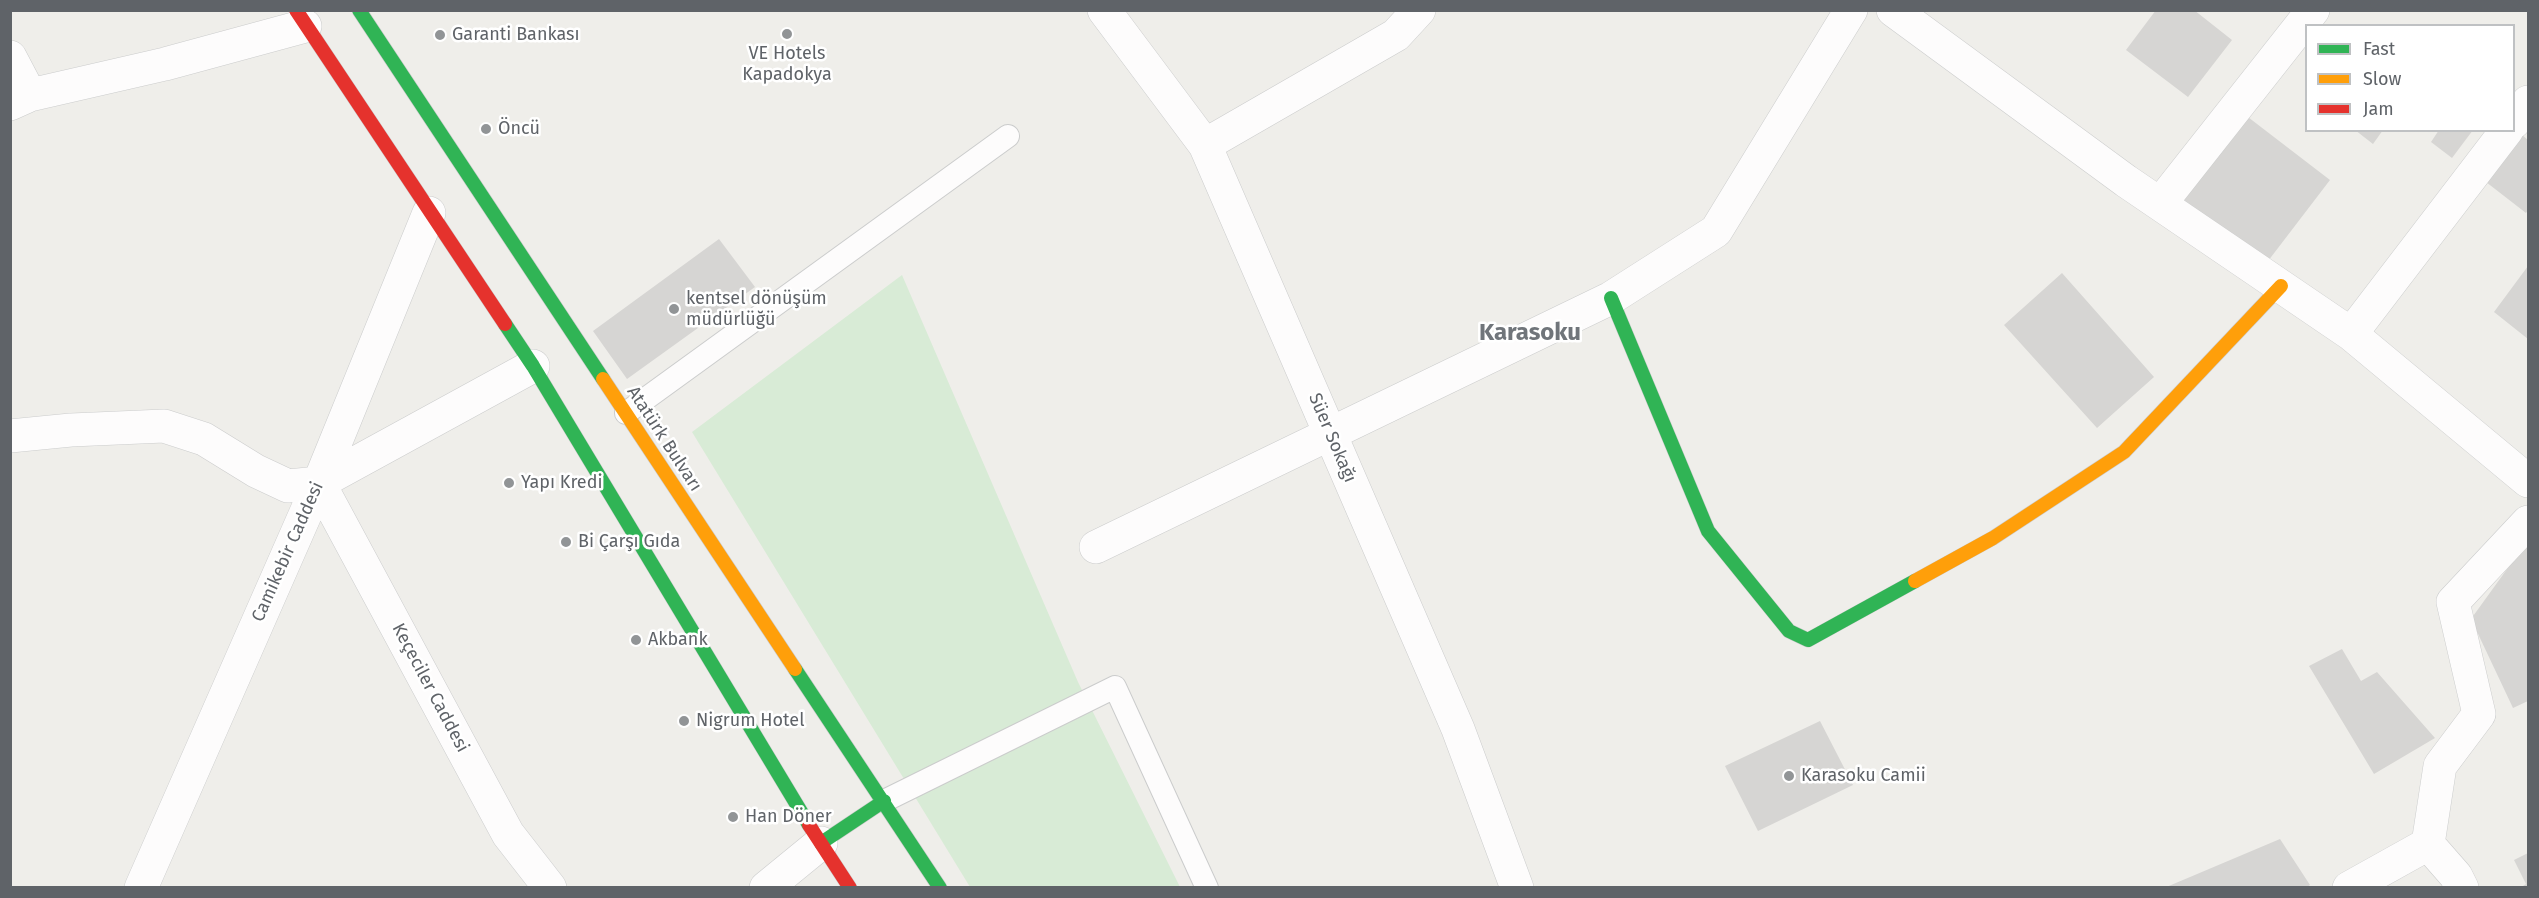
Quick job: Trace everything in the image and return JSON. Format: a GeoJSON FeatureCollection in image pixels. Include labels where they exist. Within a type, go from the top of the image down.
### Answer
{"type":"FeatureCollection","features":[{"type":"Feature","properties":{"kind":"main road","name":"Atatürk Bulvarı"},"geometry":{"type":"LineString","coordinates":[[365,12],[939,888]]}},
{"type":"Feature","properties":{"kind":"main road"},"geometry":{"type":"LineString","coordinates":[[300,18],[532,366],[779,777],[850,888]]}},
{"type":"Feature","properties":{"kind":"main road"},"geometry":{"type":"LineString","coordinates":[[1611,298],[1708,531],[1790,632],[1808,640],[1993,538],[2124,453],[2281,286]]}},
{"type":"Feature","properties":{"kind":"main road"},"geometry":{"type":"LineString","coordinates":[[821,843],[884,801]]}},
{"type":"Feature","properties":{"kind":"street","name":"Süer Sokağı"},"geometry":{"type":"LineString","coordinates":[[1104,10],[1204,145],[1458,729],[1517,888]]}},
{"type":"Feature","properties":{"kind":"street"},"geometry":{"type":"LineString","coordinates":[[1204,145],[1396,35],[1419,10]]}},
{"type":"Feature","properties":{"kind":"street"},"geometry":{"type":"LineString","coordinates":[[1096,547],[1611,298],[1716,231],[1851,10]]}},
{"type":"Feature","properties":{"kind":"street"},"geometry":{"type":"LineString","coordinates":[[1893,10],[2160,204],[2351,333],[2529,481]]}},
{"type":"Feature","properties":{"kind":"street"},"geometry":{"type":"LineString","coordinates":[[2160,204],[2313,10]]}},
{"type":"Feature","properties":{"kind":"street"},"geometry":{"type":"LineString","coordinates":[[10,57],[20,99],[165,64],[300,18]]}},
{"type":"Feature","properties":{"kind":"street"},"geometry":{"type":"LineString","coordinates":[[2515,121],[2529,102]]}},
{"type":"Feature","properties":{"kind":"street"},"geometry":{"type":"LineString","coordinates":[[2351,333],[2505,132]]}},
{"type":"Feature","properties":{"kind":"street","name":"Camikebir Caddesi"},"geometry":{"type":"LineString","coordinates":[[141,888],[319,483],[429,213]]}},
{"type":"Feature","properties":{"kind":"street"},"geometry":{"type":"LineString","coordinates":[[10,436],[71,430],[164,426],[204,439],[256,471],[288,486],[319,483],[532,366]]}},
{"type":"Feature","properties":{"kind":"street","name":"Keçeciler Caddesi"},"geometry":{"type":"LineString","coordinates":[[319,483],[508,834],[550,888]]}},
{"type":"Feature","properties":{"kind":"street"},"geometry":{"type":"LineString","coordinates":[[2462,888],[2456,876],[2428,844],[2440,766],[2480,714],[2453,602],[2529,522]]}},
{"type":"Feature","properties":{"kind":"street"},"geometry":{"type":"LineString","coordinates":[[766,888],[821,843]]}},
{"type":"Feature","properties":{"kind":"street"},"geometry":{"type":"LineString","coordinates":[[2349,888],[2428,844]]}},
{"type":"Feature","properties":{"kind":"lane"},"geometry":{"type":"LineString","coordinates":[[626,413],[1008,136]]}},
{"type":"Feature","properties":{"kind":"lane"},"geometry":{"type":"LineString","coordinates":[[884,801],[1115,687],[1206,888]]}},
{"type":"Feature","properties":{"kind":"green space"},"geometry":{"type":"Polygon","coordinates":[[[902,275],[1078,682],[1180,887],[970,887],[692,432],[902,275]]]}},
{"type":"Feature","properties":{"kind":"building"},"geometry":{"type":"Polygon","coordinates":[[[2156,10],[2194,10],[2232,40],[2188,97],[2126,50],[2156,10]]]}},
{"type":"Feature","properties":{"kind":"building"},"geometry":{"type":"Polygon","coordinates":[[[2244,114],[2330,180],[2265,265],[2179,199],[2244,114]]]}},
{"type":"Feature","properties":{"kind":"building"},"geometry":{"type":"Polygon","coordinates":[[[2515,129],[2528,140],[2528,210],[2526,213],[2477,175],[2511,132],[2515,132],[2515,129]]]}},
{"type":"Feature","properties":{"kind":"building"},"geometry":{"type":"Polygon","coordinates":[[[2358,132],[2382,132],[2373,144],[2358,132]]]}},
{"type":"Feature","properties":{"kind":"building"},"geometry":{"type":"Polygon","coordinates":[[[2438,132],[2472,132],[2452,158],[2431,142],[2438,132]]]}},
{"type":"Feature","properties":{"kind":"building","name":"kentsel dönüşüm müdürlüğü"},"geometry":{"type":"Polygon","coordinates":[[[719,239],[755,287],[627,379],[593,331],[719,239]]]}},
{"type":"Feature","properties":{"kind":"building"},"geometry":{"type":"Polygon","coordinates":[[[2528,266],[2528,339],[2494,312],[2528,266]]]}},
{"type":"Feature","properties":{"kind":"building"},"geometry":{"type":"Polygon","coordinates":[[[2062,273],[2154,377],[2097,428],[2004,325],[2062,273]]]}},
{"type":"Feature","properties":{"kind":"building"},"geometry":{"type":"Polygon","coordinates":[[[2528,540],[2528,701],[2513,708],[2471,619],[2528,540]]]}},
{"type":"Feature","properties":{"kind":"building"},"geometry":{"type":"Polygon","coordinates":[[[2342,649],[2361,681],[2377,672],[2435,738],[2374,774],[2309,666],[2342,649]]]}},
{"type":"Feature","properties":{"kind":"building","name":"Karasoku Camii"},"geometry":{"type":"Polygon","coordinates":[[[1820,721],[1853,785],[1758,831],[1725,766],[1820,721]]]}},
{"type":"Feature","properties":{"kind":"building"},"geometry":{"type":"Polygon","coordinates":[[[2280,839],[2310,885],[2306,888],[2164,888],[2280,839]]]}},
{"type":"Feature","properties":{"kind":"building"},"geometry":{"type":"Polygon","coordinates":[[[2528,853],[2528,888],[2520,888],[2526,884],[2514,860],[2528,853]]]}},
{"type":"Feature","properties":{"kind":"traffic: fast"},"geometry":{"type":"LineString","coordinates":[[359,10],[603,379]]}},
{"type":"Feature","properties":{"kind":"traffic: fast"},"geometry":{"type":"LineString","coordinates":[[1611,298],[1708,531],[1789,631],[1808,640],[1915,581]]}},
{"type":"Feature","properties":{"kind":"traffic: fast"},"geometry":{"type":"LineString","coordinates":[[505,324],[533,366],[809,825]]}},
{"type":"Feature","properties":{"kind":"traffic: fast"},"geometry":{"type":"LineString","coordinates":[[795,669],[940,888]]}},
{"type":"Feature","properties":{"kind":"traffic: fast"},"geometry":{"type":"LineString","coordinates":[[821,843],[884,801]]}},
{"type":"Feature","properties":{"kind":"traffic: slow"},"geometry":{"type":"LineString","coordinates":[[1915,581],[1993,538],[2124,452],[2281,286]]}},
{"type":"Feature","properties":{"kind":"traffic: slow"},"geometry":{"type":"LineString","coordinates":[[603,379],[795,669]]}},
{"type":"Feature","properties":{"kind":"traffic: jam"},"geometry":{"type":"LineString","coordinates":[[296,10],[505,324]]}},
{"type":"Feature","properties":{"kind":"traffic: jam"},"geometry":{"type":"LineString","coordinates":[[809,825],[850,888]]}},
{"type":"Feature","properties":{"kind":"place","name":"VE Hotels Kapadokya"},"geometry":{"type":"Point","coordinates":[787,34]}},
{"type":"Feature","properties":{"kind":"place","name":"Garanti Bankası"},"geometry":{"type":"Point","coordinates":[440,35]}},
{"type":"Feature","properties":{"kind":"place","name":"Öncü"},"geometry":{"type":"Point","coordinates":[486,129]}},
{"type":"Feature","properties":{"kind":"place","name":"kentsel dönüşüm müdürlüğü"},"geometry":{"type":"Point","coordinates":[674,309]}},
{"type":"Feature","properties":{"kind":"place","name":"Yapı Kredi"},"geometry":{"type":"Point","coordinates":[509,483]}},
{"type":"Feature","properties":{"kind":"place","name":"Bi Çarşı Gıda"},"geometry":{"type":"Point","coordinates":[566,542]}},
{"type":"Feature","properties":{"kind":"place","name":"Akbank"},"geometry":{"type":"Point","coordinates":[636,640]}},
{"type":"Feature","properties":{"kind":"place","name":"Nigrum Hotel"},"geometry":{"type":"Point","coordinates":[684,721]}},
{"type":"Feature","properties":{"kind":"place","name":"Karasoku Camii"},"geometry":{"type":"Point","coordinates":[1789,776]}},
{"type":"Feature","properties":{"kind":"place","name":"Han Döner"},"geometry":{"type":"Point","coordinates":[733,817]}},
{"type":"Feature","properties":{"kind":"district","name":"Karasoku"},"geometry":{"type":"Point","coordinates":[1530,333]}}]}
